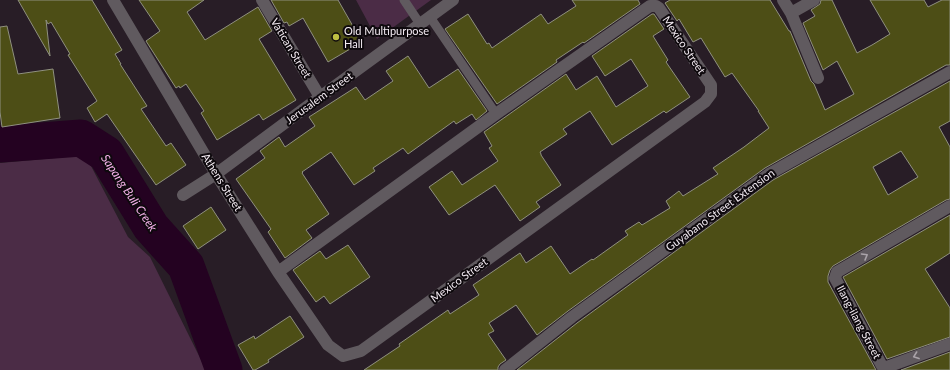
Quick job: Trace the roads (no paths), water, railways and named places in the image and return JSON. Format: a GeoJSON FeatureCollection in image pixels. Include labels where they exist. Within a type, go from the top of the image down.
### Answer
{"type":"FeatureCollection","features":[{"type":"Feature","properties":{"kind":"street","name":"Athens Street"},"geometry":{"type":"LineString","coordinates":[[113,0],[216,174],[278,272],[328,345],[343,356]]}},
{"type":"Feature","properties":{"kind":"street","name":"Vatican Street"},"geometry":{"type":"LineString","coordinates":[[262,0],[320,96]]}},
{"type":"Feature","properties":{"kind":"street","name":"Jerusalem Street"},"geometry":{"type":"LineString","coordinates":[[183,195],[216,174],[320,96],[454,0]]}},
{"type":"Feature","properties":{"kind":"street"},"geometry":{"type":"LineString","coordinates":[[783,0],[818,78]]}},
{"type":"Feature","properties":{"kind":"street"},"geometry":{"type":"LineString","coordinates":[[790,13],[814,0]]}},
{"type":"Feature","properties":{"kind":"street","name":"Mexico Street"},"geometry":{"type":"LineString","coordinates":[[278,272],[496,114],[650,6],[656,6],[659,8],[711,85],[711,94],[705,102],[361,351],[343,356]]}},
{"type":"Feature","properties":{"kind":"street","name":"Guyabano Street Extension"},"geometry":{"type":"LineString","coordinates":[[505,370],[572,317],[769,174],[950,72]]}},
{"type":"Feature","properties":{"kind":"street","name":"Ilang-ilang Street"},"geometry":{"type":"LineString","coordinates":[[950,206],[837,272],[835,278],[882,366],[887,367],[950,344]]}},
{"type":"Feature","properties":{"kind":"lane"},"geometry":{"type":"LineString","coordinates":[[404,0],[420,24]]}},
{"type":"Feature","properties":{"kind":"lane"},"geometry":{"type":"LineString","coordinates":[[430,17],[496,114]]}},
{"type":"Feature","properties":{"kind":"waterway","name":"Sapang Buli Creek"},"geometry":{"type":"LineString","coordinates":[[0,144],[81,138],[106,154],[151,227],[186,266],[224,370]]}},
{"type":"Feature","properties":{"kind":"place","name":"Old Multipurpose Hall"},"geometry":{"type":"Point","coordinates":[336,37]}}]}
